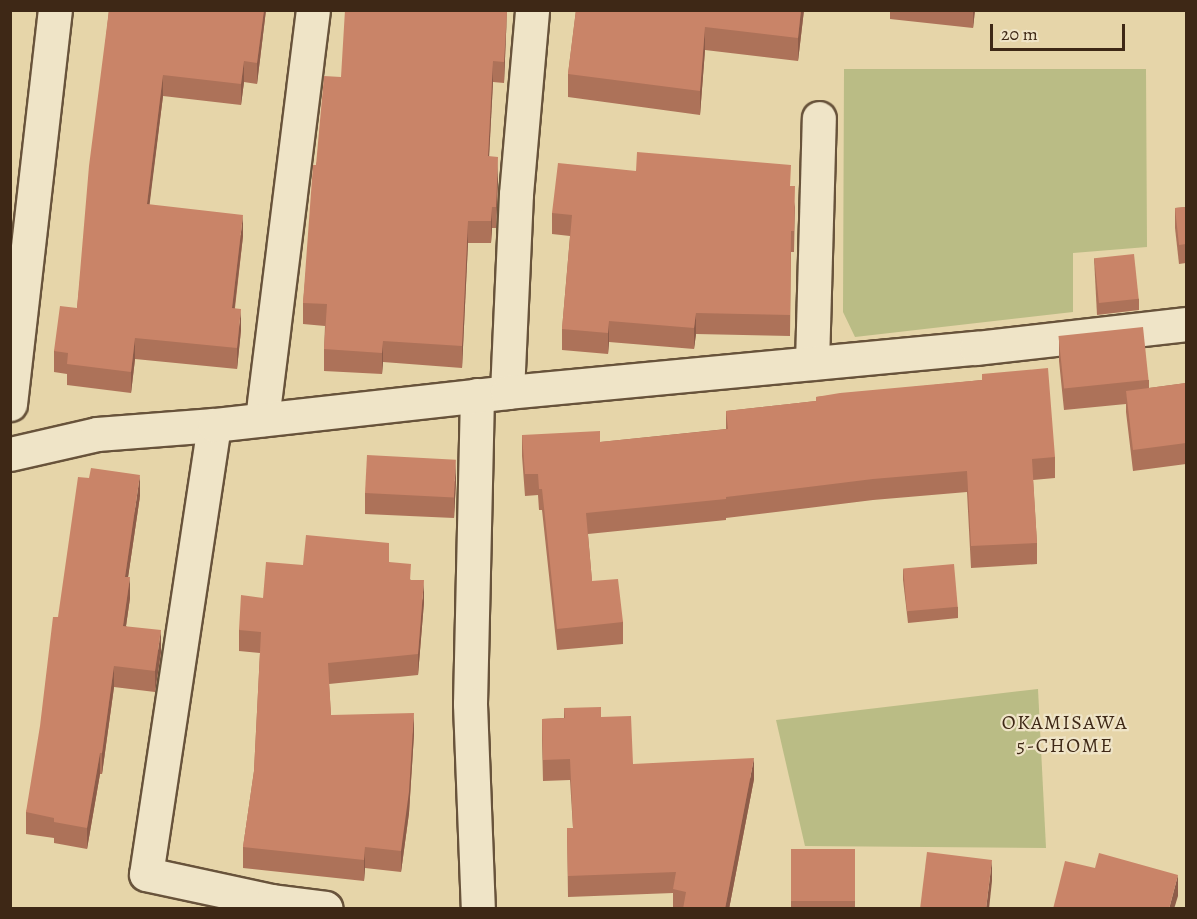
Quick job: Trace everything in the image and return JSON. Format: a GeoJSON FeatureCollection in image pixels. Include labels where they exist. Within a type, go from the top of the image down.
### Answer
{"type":"FeatureCollection","features":[{"type":"Feature","properties":{"kind":"street"},"geometry":{"type":"LineString","coordinates":[[10,404],[55,10]]}},
{"type":"Feature","properties":{"kind":"street"},"geometry":{"type":"LineString","coordinates":[[478,909],[470,704],[492,393],[516,194],[532,10]]}},
{"type":"Feature","properties":{"kind":"street"},"geometry":{"type":"LineString","coordinates":[[262,419],[314,11]]}},
{"type":"Feature","properties":{"kind":"street"},"geometry":{"type":"LineString","coordinates":[[812,363],[819,118]]}},
{"type":"Feature","properties":{"kind":"street"},"geometry":{"type":"LineString","coordinates":[[10,454],[97,434],[214,425],[492,393],[812,363],[1186,324]]}},
{"type":"Feature","properties":{"kind":"street"},"geometry":{"type":"LineString","coordinates":[[214,425],[146,874],[272,901],[326,909]]}},
{"type":"Feature","properties":{"kind":"green space"},"geometry":{"type":"Polygon","coordinates":[[[844,69],[1146,69],[1147,247],[1073,253],[1073,312],[855,337],[843,312],[844,69]]]}},
{"type":"Feature","properties":{"kind":"green space"},"geometry":{"type":"Polygon","coordinates":[[[1038,689],[1046,848],[805,846],[776,720],[1038,689]]]}},
{"type":"Feature","properties":{"kind":"building"},"geometry":{"type":"Polygon","coordinates":[[[109,10],[264,10],[257,63],[244,61],[241,84],[163,75],[147,204],[243,215],[232,308],[241,309],[237,348],[135,338],[131,372],[67,364],[68,353],[54,351],[60,306],[77,308],[89,166],[109,10]]]}},
{"type":"Feature","properties":{"kind":"building"},"geometry":{"type":"Polygon","coordinates":[[[345,10],[507,10],[504,62],[493,61],[488,156],[498,157],[496,207],[492,207],[491,221],[468,221],[462,346],[383,341],[382,353],[324,349],[327,304],[303,303],[313,165],[316,165],[324,76],[341,77],[345,10]]]}},
{"type":"Feature","properties":{"kind":"building"},"geometry":{"type":"Polygon","coordinates":[[[576,10],[801,10],[798,38],[705,27],[700,91],[568,74],[576,10]]]}},
{"type":"Feature","properties":{"kind":"building"},"geometry":{"type":"Polygon","coordinates":[[[637,152],[791,165],[790,186],[795,186],[794,231],[791,231],[790,315],[696,313],[694,328],[609,321],[608,333],[562,329],[572,215],[552,213],[558,163],[636,171],[637,152]]]}},
{"type":"Feature","properties":{"kind":"building"},"geometry":{"type":"Polygon","coordinates":[[[1186,207],[1186,244],[1179,245],[1175,208],[1186,207]]]}},
{"type":"Feature","properties":{"kind":"building"},"geometry":{"type":"Polygon","coordinates":[[[1134,254],[1139,299],[1099,303],[1094,258],[1134,254]]]}},
{"type":"Feature","properties":{"kind":"building"},"geometry":{"type":"Polygon","coordinates":[[[1143,327],[1149,380],[1064,389],[1058,336],[1143,327]]]}},
{"type":"Feature","properties":{"kind":"building"},"geometry":{"type":"Polygon","coordinates":[[[1048,368],[1055,457],[1032,459],[1037,543],[971,546],[967,471],[873,479],[726,497],[726,499],[586,513],[592,581],[618,579],[623,622],[557,629],[542,489],[539,489],[538,474],[525,474],[522,435],[600,431],[600,442],[728,429],[726,411],[816,401],[816,397],[840,393],[982,380],[982,374],[1048,368]]]}},
{"type":"Feature","properties":{"kind":"building"},"geometry":{"type":"Polygon","coordinates":[[[1186,383],[1186,443],[1133,450],[1126,391],[1186,383]]]}},
{"type":"Feature","properties":{"kind":"building"},"geometry":{"type":"Polygon","coordinates":[[[367,455],[456,460],[454,498],[365,493],[367,455]]]}},
{"type":"Feature","properties":{"kind":"building"},"geometry":{"type":"Polygon","coordinates":[[[91,468],[140,475],[125,577],[130,577],[123,626],[161,630],[155,671],[114,666],[102,753],[100,753],[87,828],[54,822],[54,818],[26,812],[40,726],[53,617],[58,617],[78,477],[89,478],[91,468]]]}},
{"type":"Feature","properties":{"kind":"building"},"geometry":{"type":"Polygon","coordinates":[[[306,535],[389,543],[389,562],[411,564],[410,580],[424,580],[418,654],[328,663],[331,715],[414,713],[409,792],[401,851],[365,847],[364,860],[243,847],[254,771],[261,632],[239,630],[241,595],[263,598],[266,562],[303,565],[306,535]]]}},
{"type":"Feature","properties":{"kind":"building"},"geometry":{"type":"Polygon","coordinates":[[[954,564],[958,607],[907,611],[903,568],[954,564]]]}},
{"type":"Feature","properties":{"kind":"building"},"geometry":{"type":"Polygon","coordinates":[[[601,707],[601,717],[631,716],[633,764],[754,758],[725,909],[683,909],[686,892],[673,889],[676,872],[568,876],[567,828],[573,828],[570,759],[543,760],[542,719],[565,718],[564,708],[601,707]]]}},
{"type":"Feature","properties":{"kind":"building"},"geometry":{"type":"Polygon","coordinates":[[[791,849],[855,849],[855,901],[791,901],[791,849]]]}},
{"type":"Feature","properties":{"kind":"building"},"geometry":{"type":"Polygon","coordinates":[[[927,852],[992,860],[986,909],[920,909],[927,852]]]}},
{"type":"Feature","properties":{"kind":"building"},"geometry":{"type":"Polygon","coordinates":[[[1099,853],[1178,875],[1169,909],[1053,909],[1065,861],[1095,868],[1099,853]]]}},
{"type":"Feature","properties":{"kind":"district","name":"OKAMISAWA 5-CHOME"},"geometry":{"type":"Point","coordinates":[1065,734]}}]}
